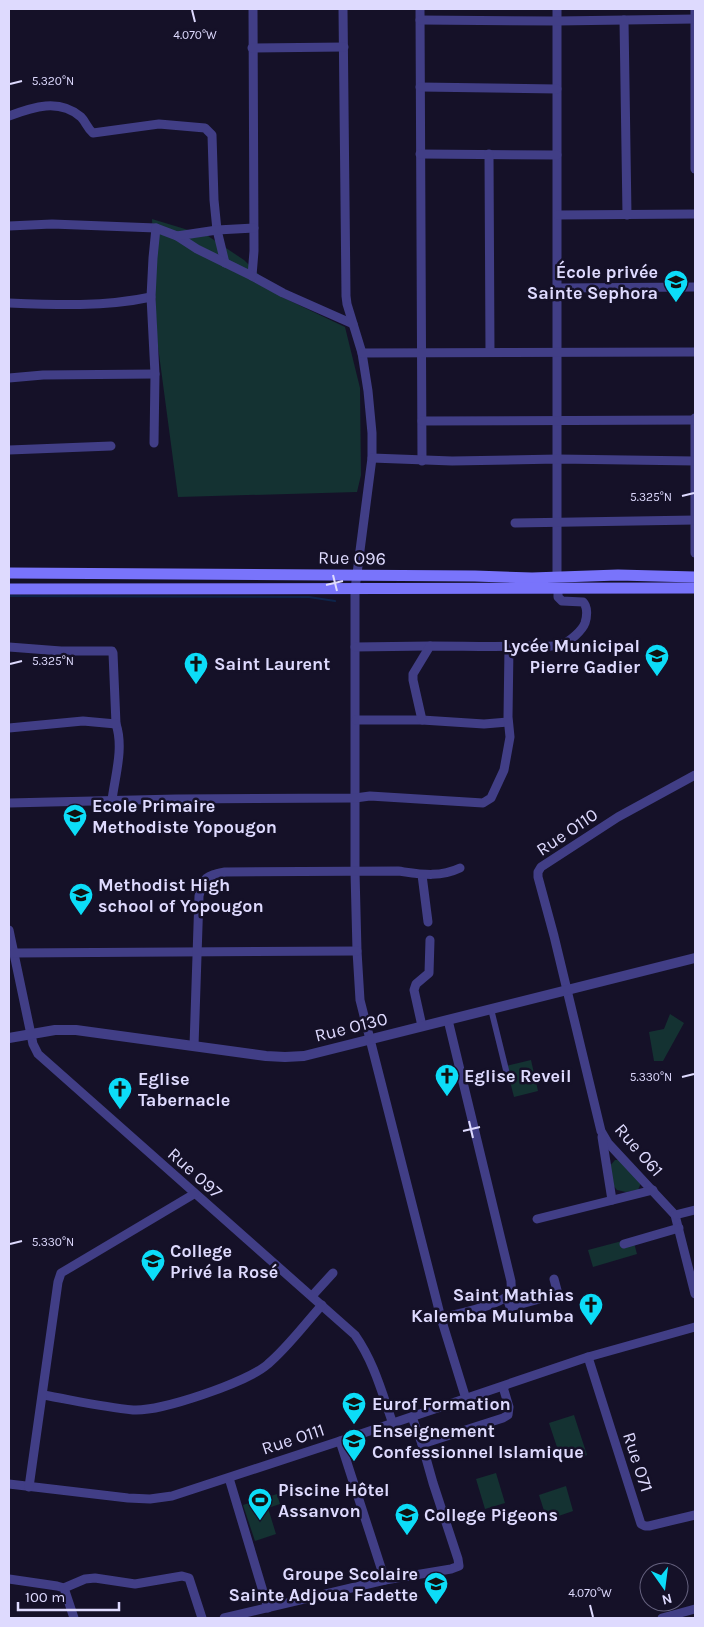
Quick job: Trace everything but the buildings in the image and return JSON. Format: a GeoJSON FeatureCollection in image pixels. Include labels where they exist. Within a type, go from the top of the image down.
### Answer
{"type":"FeatureCollection","features":[{"type":"Feature","properties":{"kind":"main road","name":"Rue O96"},"geometry":{"type":"LineString","coordinates":[[9,573],[210,573],[356,576],[695,588]]}},
{"type":"Feature","properties":{"kind":"main road","name":"Rue O96"},"geometry":{"type":"LineString","coordinates":[[9,589],[355,589],[558,582],[618,575],[695,576]]}},
{"type":"Feature","properties":{"kind":"street"},"geometry":{"type":"LineString","coordinates":[[252,9],[254,228],[252,276]]}},
{"type":"Feature","properties":{"kind":"street"},"geometry":{"type":"LineString","coordinates":[[343,9],[346,296],[362,354],[370,411],[372,458],[355,589],[355,872],[360,1000],[441,1318],[466,1399]]}},
{"type":"Feature","properties":{"kind":"street"},"geometry":{"type":"LineString","coordinates":[[420,9],[422,461]]}},
{"type":"Feature","properties":{"kind":"street"},"geometry":{"type":"LineString","coordinates":[[355,647],[550,647],[565,643],[583,628],[587,618],[586,604],[583,602],[562,601],[558,597],[557,9]]}},
{"type":"Feature","properties":{"kind":"street"},"geometry":{"type":"LineString","coordinates":[[695,9],[695,169]]}},
{"type":"Feature","properties":{"kind":"street"},"geometry":{"type":"LineString","coordinates":[[420,20],[695,19]]}},
{"type":"Feature","properties":{"kind":"street"},"geometry":{"type":"LineString","coordinates":[[624,20],[627,215]]}},
{"type":"Feature","properties":{"kind":"street"},"geometry":{"type":"LineString","coordinates":[[252,48],[344,47]]}},
{"type":"Feature","properties":{"kind":"street"},"geometry":{"type":"LineString","coordinates":[[420,87],[558,89]]}},
{"type":"Feature","properties":{"kind":"street"},"geometry":{"type":"LineString","coordinates":[[9,116],[32,107],[55,104],[70,110],[82,118],[93,133],[159,124],[205,128],[209,130],[212,135],[217,230],[225,262]]}},
{"type":"Feature","properties":{"kind":"street"},"geometry":{"type":"LineString","coordinates":[[420,154],[557,154]]}},
{"type":"Feature","properties":{"kind":"street"},"geometry":{"type":"LineString","coordinates":[[489,154],[490,352]]}},
{"type":"Feature","properties":{"kind":"street"},"geometry":{"type":"LineString","coordinates":[[558,215],[695,214]]}},
{"type":"Feature","properties":{"kind":"street"},"geometry":{"type":"LineString","coordinates":[[9,226],[98,224],[156,228],[177,236],[197,249],[283,293],[353,324]]}},
{"type":"Feature","properties":{"kind":"street"},"geometry":{"type":"LineString","coordinates":[[154,444],[155,374],[151,296],[156,228]]}},
{"type":"Feature","properties":{"kind":"street"},"geometry":{"type":"LineString","coordinates":[[177,236],[217,230],[254,228]]}},
{"type":"Feature","properties":{"kind":"street"},"geometry":{"type":"LineString","coordinates":[[558,288],[695,287]]}},
{"type":"Feature","properties":{"kind":"street"},"geometry":{"type":"LineString","coordinates":[[9,303],[88,304],[135,300],[151,296]]}},
{"type":"Feature","properties":{"kind":"street"},"geometry":{"type":"LineString","coordinates":[[362,354],[695,352]]}},
{"type":"Feature","properties":{"kind":"street"},"geometry":{"type":"LineString","coordinates":[[9,378],[43,375],[155,374]]}},
{"type":"Feature","properties":{"kind":"street"},"geometry":{"type":"LineString","coordinates":[[422,421],[695,419],[695,553]]}},
{"type":"Feature","properties":{"kind":"street"},"geometry":{"type":"LineString","coordinates":[[9,450],[111,446]]}},
{"type":"Feature","properties":{"kind":"street"},"geometry":{"type":"LineString","coordinates":[[372,458],[422,461],[695,460]]}},
{"type":"Feature","properties":{"kind":"street"},"geometry":{"type":"LineString","coordinates":[[515,523],[695,520]]}},
{"type":"Feature","properties":{"kind":"street"},"geometry":{"type":"LineString","coordinates":[[422,720],[413,674],[430,646]]}},
{"type":"Feature","properties":{"kind":"street"},"geometry":{"type":"LineString","coordinates":[[9,803],[112,800],[355,798],[370,796],[483,803],[491,798],[504,772],[510,737],[508,722],[509,647]]}},
{"type":"Feature","properties":{"kind":"street"},"geometry":{"type":"LineString","coordinates":[[9,648],[61,652],[112,651],[118,733],[118,765],[112,800]]}},
{"type":"Feature","properties":{"kind":"street"},"geometry":{"type":"LineString","coordinates":[[356,720],[422,720],[484,724],[508,722]]}},
{"type":"Feature","properties":{"kind":"street"},"geometry":{"type":"LineString","coordinates":[[9,728],[83,721],[116,724]]}},
{"type":"Feature","properties":{"kind":"street","name":"Rue O110"},"geometry":{"type":"LineString","coordinates":[[567,990],[538,872],[541,867],[611,822],[695,775]]}},
{"type":"Feature","properties":{"kind":"street"},"geometry":{"type":"LineString","coordinates":[[194,1046],[199,896],[204,879],[225,872],[398,871],[422,875],[442,874],[460,868]]}},
{"type":"Feature","properties":{"kind":"street"},"geometry":{"type":"LineString","coordinates":[[422,875],[428,922]]}},
{"type":"Feature","properties":{"kind":"street","name":"Rue O97"},"geometry":{"type":"LineString","coordinates":[[9,930],[33,1044],[38,1054],[355,1336],[374,1367],[393,1424]]}},
{"type":"Feature","properties":{"kind":"street"},"geometry":{"type":"LineString","coordinates":[[422,1026],[414,990],[416,984],[429,973],[430,940]]}},
{"type":"Feature","properties":{"kind":"street"},"geometry":{"type":"LineString","coordinates":[[14,953],[357,951]]}},
{"type":"Feature","properties":{"kind":"street","name":"Rue O130"},"geometry":{"type":"LineString","coordinates":[[9,1038],[55,1030],[76,1030],[285,1057],[304,1056],[695,958]]}},
{"type":"Feature","properties":{"kind":"street","name":"Rue O61"},"geometry":{"type":"LineString","coordinates":[[567,990],[601,1132],[608,1143],[675,1215],[695,1294]]}},
{"type":"Feature","properties":{"kind":"street"},"geometry":{"type":"LineString","coordinates":[[491,1009],[507,1074]]}},
{"type":"Feature","properties":{"kind":"street"},"geometry":{"type":"LineString","coordinates":[[441,1318],[496,1303],[507,1297],[511,1291],[511,1281],[448,1020]]}},
{"type":"Feature","properties":{"kind":"street"},"geometry":{"type":"LineString","coordinates":[[601,1132],[612,1200]]}},
{"type":"Feature","properties":{"kind":"street"},"geometry":{"type":"LineString","coordinates":[[537,1220],[653,1190]]}},
{"type":"Feature","properties":{"kind":"street"},"geometry":{"type":"LineString","coordinates":[[29,1487],[58,1282],[62,1273],[194,1194]]}},
{"type":"Feature","properties":{"kind":"street"},"geometry":{"type":"LineString","coordinates":[[675,1215],[695,1210]]}},
{"type":"Feature","properties":{"kind":"street"},"geometry":{"type":"LineString","coordinates":[[624,1244],[679,1228]]}},
{"type":"Feature","properties":{"kind":"street"},"geometry":{"type":"LineString","coordinates":[[312,1296],[333,1272]]}},
{"type":"Feature","properties":{"kind":"street"},"geometry":{"type":"LineString","coordinates":[[507,1297],[510,1307],[558,1294],[554,1279]]}},
{"type":"Feature","properties":{"kind":"street"},"geometry":{"type":"LineString","coordinates":[[43,1395],[133,1410],[174,1403],[255,1374],[268,1364],[322,1305]]}},
{"type":"Feature","properties":{"kind":"street","name":"Rue O111"},"geometry":{"type":"LineString","coordinates":[[9,1484],[150,1499],[172,1496],[393,1424],[588,1357],[695,1327]]}},
{"type":"Feature","properties":{"kind":"street","name":"Rue O71"},"geometry":{"type":"LineString","coordinates":[[588,1357],[642,1524],[650,1526],[695,1516]]}},
{"type":"Feature","properties":{"kind":"street"},"geometry":{"type":"LineString","coordinates":[[422,1444],[503,1418],[508,1414],[509,1407],[503,1387]]}},
{"type":"Feature","properties":{"kind":"street"},"geometry":{"type":"LineString","coordinates":[[224,1618],[385,1580],[458,1566],[458,1559],[412,1417]]}},
{"type":"Feature","properties":{"kind":"street"},"geometry":{"type":"LineString","coordinates":[[340,1441],[385,1580]]}},
{"type":"Feature","properties":{"kind":"street"},"geometry":{"type":"LineString","coordinates":[[228,1478],[268,1608]]}},
{"type":"Feature","properties":{"kind":"street"},"geometry":{"type":"LineString","coordinates":[[9,1579],[64,1588],[85,1579],[96,1578],[136,1584],[182,1576],[189,1578],[202,1618]]}},
{"type":"Feature","properties":{"kind":"street"},"geometry":{"type":"LineString","coordinates":[[64,1588],[74,1618]]}},
{"type":"Feature","properties":{"kind":"street"},"geometry":{"type":"LineString","coordinates":[[662,1618],[695,1609]]}},
{"type":"Feature","properties":{"kind":"green space"},"geometry":{"type":"Polygon","coordinates":[[[152,219],[208,236],[244,260],[282,297],[345,327],[360,388],[361,475],[357,492],[178,497],[157,339],[152,219]]]}},
{"type":"Feature","properties":{"kind":"green space"},"geometry":{"type":"Polygon","coordinates":[[[670,1014],[684,1023],[663,1061],[654,1061],[649,1032],[664,1029],[670,1014]]]}},
{"type":"Feature","properties":{"kind":"green space"},"geometry":{"type":"Polygon","coordinates":[[[531,1060],[538,1091],[514,1097],[506,1066],[531,1060]]]}},
{"type":"Feature","properties":{"kind":"green space"},"geometry":{"type":"Polygon","coordinates":[[[615,1160],[621,1160],[641,1183],[638,1190],[626,1192],[617,1190],[611,1183],[609,1167],[615,1160]]]}},
{"type":"Feature","properties":{"kind":"green space"},"geometry":{"type":"Polygon","coordinates":[[[622,1241],[634,1243],[637,1254],[593,1267],[588,1250],[622,1241]]]}},
{"type":"Feature","properties":{"kind":"green space"},"geometry":{"type":"Polygon","coordinates":[[[574,1415],[587,1455],[575,1460],[572,1452],[560,1456],[549,1423],[574,1415]]]}},
{"type":"Feature","properties":{"kind":"green space"},"geometry":{"type":"Polygon","coordinates":[[[496,1473],[505,1503],[485,1509],[476,1479],[496,1473]]]}},
{"type":"Feature","properties":{"kind":"green space"},"geometry":{"type":"Polygon","coordinates":[[[566,1486],[573,1511],[547,1520],[539,1495],[566,1486]]]}},
{"type":"Feature","properties":{"kind":"green space","name":"Piscine Hôtel Assanvon"},"geometry":{"type":"Polygon","coordinates":[[[277,1494],[280,1504],[268,1508],[276,1534],[255,1541],[243,1505],[277,1494]]]}},
{"type":"Feature","properties":{"kind":"waterway"},"geometry":{"type":"LineString","coordinates":[[9,596],[309,597],[335,601]]}},
{"type":"Feature","properties":{"kind":"place","name":"École privée Sainte Sephora"},"geometry":{"type":"Point","coordinates":[676,303]}},
{"type":"Feature","properties":{"kind":"place","name":"Lycée Municipal Pierre Gadier"},"geometry":{"type":"Point","coordinates":[657,677]}},
{"type":"Feature","properties":{"kind":"place","name":"Saint Laurent"},"geometry":{"type":"Point","coordinates":[196,685]}},
{"type":"Feature","properties":{"kind":"place","name":"Ecole Primaire Methodiste Yopougon"},"geometry":{"type":"Point","coordinates":[75,837]}},
{"type":"Feature","properties":{"kind":"place","name":"Methodist High school of Yopougon"},"geometry":{"type":"Point","coordinates":[81,916]}},
{"type":"Feature","properties":{"kind":"place","name":"Eglise Reveil"},"geometry":{"type":"Point","coordinates":[447,1097]}},
{"type":"Feature","properties":{"kind":"place","name":"Eglise Tabernacle"},"geometry":{"type":"Point","coordinates":[120,1110]}},
{"type":"Feature","properties":{"kind":"place","name":"College Privé la Rosé"},"geometry":{"type":"Point","coordinates":[153,1282]}},
{"type":"Feature","properties":{"kind":"place","name":"Saint Mathias Kalemba Mulumba"},"geometry":{"type":"Point","coordinates":[591,1326]}},
{"type":"Feature","properties":{"kind":"place","name":"Eurof Formation"},"geometry":{"type":"Point","coordinates":[354,1425]}},
{"type":"Feature","properties":{"kind":"place","name":"Enseignement Confessionnel Islamique"},"geometry":{"type":"Point","coordinates":[354,1462]}},
{"type":"Feature","properties":{"kind":"place","name":"Piscine Hôtel Assanvon"},"geometry":{"type":"Point","coordinates":[260,1521]}},
{"type":"Feature","properties":{"kind":"place","name":"College Pigeons"},"geometry":{"type":"Point","coordinates":[407,1536]}},
{"type":"Feature","properties":{"kind":"place","name":"Groupe Scolaire Sainte Adjoua Fadette"},"geometry":{"type":"Point","coordinates":[436,1605]}}]}
